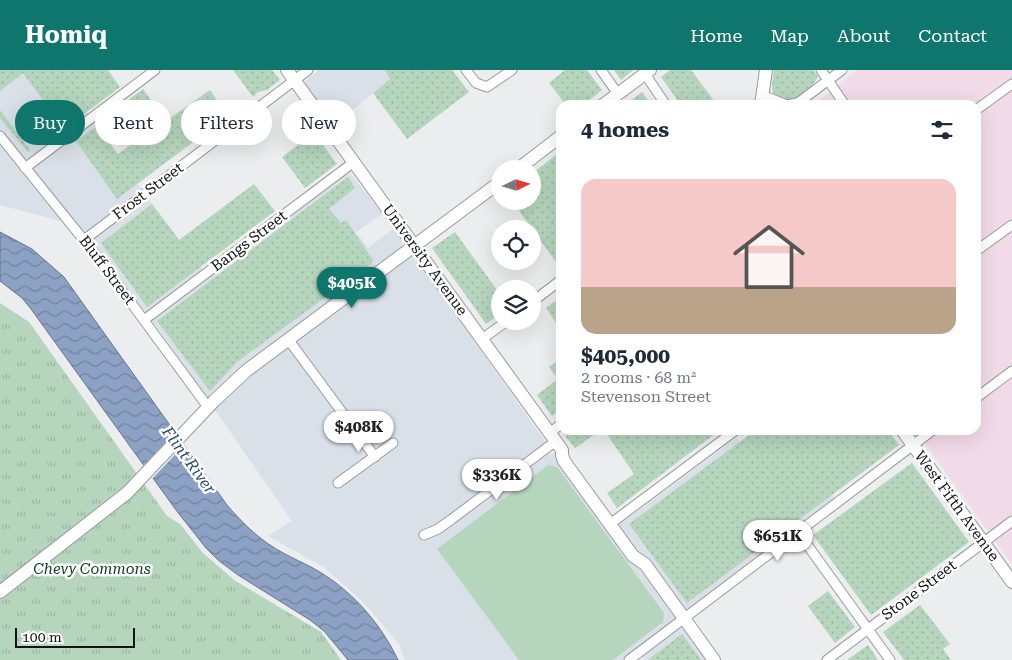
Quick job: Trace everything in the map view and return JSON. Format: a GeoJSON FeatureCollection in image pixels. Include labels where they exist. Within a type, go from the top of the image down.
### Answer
{"type":"FeatureCollection","features":[{"type":"Feature","properties":{"kind":"street"},"geometry":{"type":"LineString","coordinates":[[25,168],[155,70]]}},
{"type":"Feature","properties":{"kind":"street","name":"Frost Street"},"geometry":{"type":"LineString","coordinates":[[84,240],[290,75],[308,70]]}},
{"type":"Feature","properties":{"kind":"street"},"geometry":{"type":"LineString","coordinates":[[466,70],[476,83],[484,86],[490,86],[512,70]]}},
{"type":"Feature","properties":{"kind":"street"},"geometry":{"type":"LineString","coordinates":[[601,70],[618,94]]}},
{"type":"Feature","properties":{"kind":"street"},"geometry":{"type":"LineString","coordinates":[[762,100],[766,70]]}},
{"type":"Feature","properties":{"kind":"street"},"geometry":{"type":"LineString","coordinates":[[821,70],[842,100]]}},
{"type":"Feature","properties":{"kind":"street"},"geometry":{"type":"LineString","coordinates":[[801,100],[842,70]]}},
{"type":"Feature","properties":{"kind":"street"},"geometry":{"type":"LineString","coordinates":[[610,100],[647,72],[663,100]]}},
{"type":"Feature","properties":{"kind":"street","name":"University Avenue"},"geometry":{"type":"LineString","coordinates":[[290,75],[556,441],[563,459],[614,522],[635,558],[644,564],[714,660]]}},
{"type":"Feature","properties":{"kind":"street"},"geometry":{"type":"LineString","coordinates":[[981,106],[1012,84]]}},
{"type":"Feature","properties":{"kind":"street","name":"Bluff Street"},"geometry":{"type":"LineString","coordinates":[[0,136],[84,240],[208,408]]}},
{"type":"Feature","properties":{"kind":"street"},"geometry":{"type":"LineString","coordinates":[[530,160],[556,140]]}},
{"type":"Feature","properties":{"kind":"street","name":"Bangs Street"},"geometry":{"type":"LineString","coordinates":[[144,320],[354,162]]}},
{"type":"Feature","properties":{"kind":"street"},"geometry":{"type":"LineString","coordinates":[[0,592],[115,504],[140,481],[237,379],[491,189]]}},
{"type":"Feature","properties":{"kind":"street"},"geometry":{"type":"LineString","coordinates":[[981,247],[1012,225]]}},
{"type":"Feature","properties":{"kind":"street"},"geometry":{"type":"LineString","coordinates":[[541,295],[556,284]]}},
{"type":"Feature","properties":{"kind":"street"},"geometry":{"type":"LineString","coordinates":[[482,339],[494,330]]}},
{"type":"Feature","properties":{"kind":"street"},"geometry":{"type":"LineString","coordinates":[[288,340],[374,457]]}},
{"type":"Feature","properties":{"kind":"street"},"geometry":{"type":"LineString","coordinates":[[981,394],[1012,371]]}},
{"type":"Feature","properties":{"kind":"street"},"geometry":{"type":"LineString","coordinates":[[424,535],[452,519],[556,441],[558,435]]}},
{"type":"Feature","properties":{"kind":"street"},"geometry":{"type":"LineString","coordinates":[[614,522],[729,435]]}},
{"type":"Feature","properties":{"kind":"street","name":"West Fifth Avenue"},"geometry":{"type":"LineString","coordinates":[[906,435],[1012,582]]}},
{"type":"Feature","properties":{"kind":"street"},"geometry":{"type":"LineString","coordinates":[[628,660],[926,435]]}},
{"type":"Feature","properties":{"kind":"street"},"geometry":{"type":"LineString","coordinates":[[338,483],[393,443]]}},
{"type":"Feature","properties":{"kind":"street","name":"Stone Street"},"geometry":{"type":"LineString","coordinates":[[827,660],[1012,521]]}},
{"type":"Feature","properties":{"kind":"street"},"geometry":{"type":"LineString","coordinates":[[798,532],[890,660]]}},
{"type":"Feature","properties":{"kind":"shaded area"},"geometry":{"type":"Polygon","coordinates":[[[0,70],[57,70],[78,100],[15,100],[15,145],[85,145],[85,109],[95,124],[95,145],[110,145],[152,204],[209,278],[344,176],[349,174],[353,176],[382,214],[356,232],[368,248],[393,229],[401,240],[402,246],[401,249],[365,277],[337,239],[325,248],[352,287],[332,314],[413,254],[546,443],[448,518],[453,525],[547,455],[553,453],[556,454],[612,530],[737,438],[767,480],[803,455],[835,499],[676,618],[706,660],[645,660],[637,650],[624,660],[405,660],[399,644],[364,603],[324,567],[268,536],[292,521],[163,335],[69,213],[60,221],[0,205],[0,70]]]}},
{"type":"Feature","properties":{"kind":"shaded area"},"geometry":{"type":"Polygon","coordinates":[[[319,70],[385,70],[390,79],[356,107],[356,100],[317,100],[304,82],[319,70]]]}},
{"type":"Feature","properties":{"kind":"shaded area"},"geometry":{"type":"Polygon","coordinates":[[[858,70],[1012,70],[1012,564],[919,435],[981,435],[981,100],[819,100],[858,70]]]}},
{"type":"Feature","properties":{"kind":"green space"},"geometry":{"type":"Polygon","coordinates":[[[0,70],[108,70],[120,87],[103,100],[95,100],[95,106],[85,113],[85,100],[43,100],[23,73],[0,91],[0,70]]]}},
{"type":"Feature","properties":{"kind":"green space"},"geometry":{"type":"Polygon","coordinates":[[[233,70],[272,70],[280,80],[267,90],[258,92],[253,97],[233,70]]]}},
{"type":"Feature","properties":{"kind":"green space"},"geometry":{"type":"Polygon","coordinates":[[[385,70],[452,70],[469,92],[407,139],[373,93],[390,79],[385,70]]]}},
{"type":"Feature","properties":{"kind":"green space"},"geometry":{"type":"Polygon","coordinates":[[[565,70],[587,70],[602,90],[589,100],[562,100],[549,83],[565,70]]]}},
{"type":"Feature","properties":{"kind":"green space"},"geometry":{"type":"Polygon","coordinates":[[[614,70],[633,70],[621,80],[614,70]]]}},
{"type":"Feature","properties":{"kind":"green space"},"geometry":{"type":"Polygon","coordinates":[[[670,70],[691,70],[714,100],[677,100],[661,77],[670,70]]]}},
{"type":"Feature","properties":{"kind":"green space"},"geometry":{"type":"Polygon","coordinates":[[[774,70],[813,70],[818,76],[804,93],[788,100],[782,99],[773,93],[774,70]]]}},
{"type":"Feature","properties":{"kind":"green space"},"geometry":{"type":"Polygon","coordinates":[[[143,89],[151,100],[128,100],[143,89]]]}},
{"type":"Feature","properties":{"kind":"green space"},"geometry":{"type":"Polygon","coordinates":[[[210,90],[217,100],[196,100],[210,90]]]}},
{"type":"Feature","properties":{"kind":"green space"},"geometry":{"type":"Polygon","coordinates":[[[642,92],[648,100],[632,100],[642,92]]]}},
{"type":"Feature","properties":{"kind":"green space"},"geometry":{"type":"Polygon","coordinates":[[[0,110],[15,130],[15,136],[0,118],[0,110]]]}},
{"type":"Feature","properties":{"kind":"green space"},"geometry":{"type":"Polygon","coordinates":[[[181,110],[181,145],[189,145],[117,199],[79,145],[85,145],[85,135],[95,127],[95,145],[111,145],[118,154],[131,145],[171,145],[171,117],[181,110]]]}},
{"type":"Feature","properties":{"kind":"green space"},"geometry":{"type":"Polygon","coordinates":[[[22,145],[26,145],[30,150],[28,152],[22,145]]]}},
{"type":"Feature","properties":{"kind":"green space"},"geometry":{"type":"Polygon","coordinates":[[[298,145],[323,145],[337,164],[305,188],[282,157],[298,145]]]}},
{"type":"Feature","properties":{"kind":"green space"},"geometry":{"type":"Polygon","coordinates":[[[556,155],[556,262],[541,241],[541,220],[526,220],[518,210],[541,210],[541,167],[556,155]]]}},
{"type":"Feature","properties":{"kind":"green space"},"geometry":{"type":"Polygon","coordinates":[[[348,177],[355,188],[329,209],[341,223],[346,220],[373,260],[371,264],[237,362],[210,391],[157,321],[348,177]]]}},
{"type":"Feature","properties":{"kind":"green space"},"geometry":{"type":"Polygon","coordinates":[[[254,184],[275,211],[147,307],[101,243],[152,204],[179,240],[254,184]]]}},
{"type":"Feature","properties":{"kind":"green space"},"geometry":{"type":"Polygon","coordinates":[[[455,232],[491,282],[491,320],[486,324],[432,248],[455,232]]]}},
{"type":"Feature","properties":{"kind":"green space"},"geometry":{"type":"Polygon","coordinates":[[[556,301],[556,323],[546,308],[556,301]]]}},
{"type":"Feature","properties":{"kind":"green space","name":"Chevy Commons"},"geometry":{"type":"Polygon","coordinates":[[[0,303],[29,322],[167,516],[180,524],[203,553],[234,580],[321,632],[341,660],[0,660],[0,303]]]}},
{"type":"Feature","properties":{"kind":"green space"},"geometry":{"type":"Polygon","coordinates":[[[556,362],[556,376],[549,367],[556,362]]]}},
{"type":"Feature","properties":{"kind":"green space"},"geometry":{"type":"Polygon","coordinates":[[[556,381],[556,413],[552,416],[537,395],[556,381]]]}},
{"type":"Feature","properties":{"kind":"green space"},"geometry":{"type":"Polygon","coordinates":[[[566,435],[594,435],[575,448],[565,436],[566,435]]]}},
{"type":"Feature","properties":{"kind":"green space"},"geometry":{"type":"Polygon","coordinates":[[[607,435],[713,435],[617,508],[607,493],[634,474],[607,435]]]}},
{"type":"Feature","properties":{"kind":"green space"},"geometry":{"type":"Polygon","coordinates":[[[749,435],[892,435],[899,445],[687,603],[629,524],[749,435]]]}},
{"type":"Feature","properties":{"kind":"green space"},"geometry":{"type":"Polygon","coordinates":[[[912,463],[969,542],[871,615],[813,535],[912,463]]]}},
{"type":"Feature","properties":{"kind":"green space"},"geometry":{"type":"Polygon","coordinates":[[[548,465],[557,467],[664,613],[663,622],[613,660],[519,660],[437,549],[548,465]]]}},
{"type":"Feature","properties":{"kind":"green space"},"geometry":{"type":"Polygon","coordinates":[[[828,591],[855,627],[835,643],[808,606],[828,591]]]}},
{"type":"Feature","properties":{"kind":"green space"},"geometry":{"type":"Polygon","coordinates":[[[920,605],[950,644],[943,649],[951,660],[904,660],[883,632],[920,605]]]}},
{"type":"Feature","properties":{"kind":"green space"},"geometry":{"type":"Polygon","coordinates":[[[682,634],[701,660],[648,660],[682,634]]]}},
{"type":"Feature","properties":{"kind":"green space"},"geometry":{"type":"Polygon","coordinates":[[[868,645],[878,660],[847,660],[868,645]]]}},
{"type":"Feature","properties":{"kind":"water","name":"Flint River"},"geometry":{"type":"Polygon","coordinates":[[[0,232],[32,249],[64,277],[233,512],[269,544],[318,571],[346,591],[376,623],[398,660],[348,660],[324,631],[310,620],[238,575],[206,548],[176,510],[31,309],[22,298],[0,281],[0,232]]]}},
{"type":"Feature","properties":{"kind":"pier"},"geometry":{"type":"Polygon","coordinates":[[[177,431],[186,443],[151,480],[142,467],[177,431]]]}}]}
